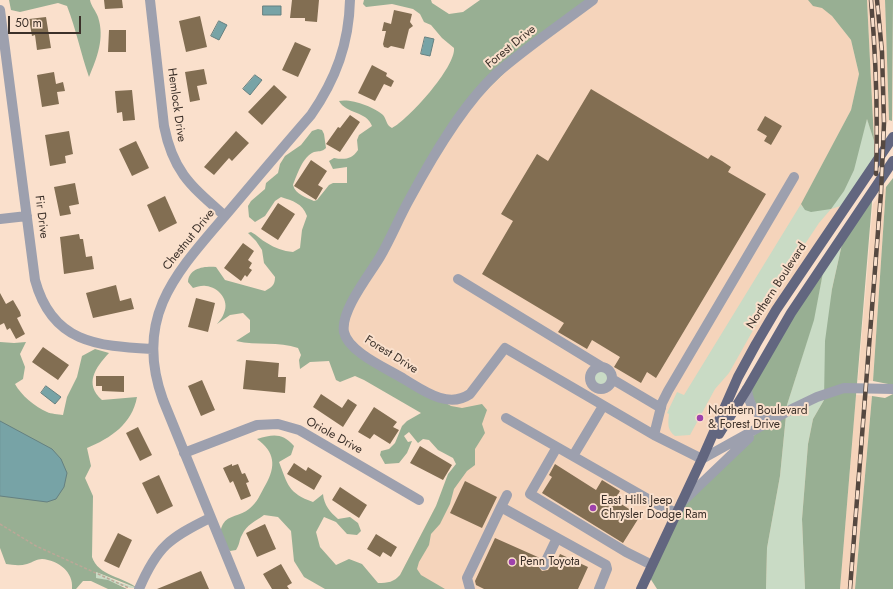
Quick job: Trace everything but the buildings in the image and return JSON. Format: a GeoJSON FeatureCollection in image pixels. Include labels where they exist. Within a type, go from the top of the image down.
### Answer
{"type":"FeatureCollection","features":[{"type":"Feature","properties":{"kind":"main road","name":"Northern Boulevard"},"geometry":{"type":"LineString","coordinates":[[641,589],[702,459],[738,377],[776,310],[893,137]]}},
{"type":"Feature","properties":{"kind":"main road","name":"Northern Boulevard"},"geometry":{"type":"LineString","coordinates":[[702,459],[747,389],[791,313],[893,161]]}},
{"type":"Feature","properties":{"kind":"street","name":"Hemlock Drive"},"geometry":{"type":"LineString","coordinates":[[150,0],[164,126],[173,161],[191,185],[225,216]]}},
{"type":"Feature","properties":{"kind":"street","name":"Chestnut Drive"},"geometry":{"type":"LineString","coordinates":[[240,589],[158,387],[152,349],[160,308],[173,280],[311,115],[325,95],[343,51],[349,23],[350,0]]}},
{"type":"Feature","properties":{"kind":"street","name":"Forest Drive"},"geometry":{"type":"LineString","coordinates":[[593,0],[496,74],[463,113],[409,200],[381,256],[349,309],[344,324],[346,338],[355,349],[439,399],[452,401],[464,398],[470,394],[505,348],[654,436],[702,459]]}},
{"type":"Feature","properties":{"kind":"street","name":"Fir Drive"},"geometry":{"type":"LineString","coordinates":[[0,10],[38,290],[46,308],[61,326],[72,335],[89,342],[117,347],[152,349]]}},
{"type":"Feature","properties":{"kind":"street"},"geometry":{"type":"LineString","coordinates":[[654,436],[661,408],[668,391],[794,177]]}},
{"type":"Feature","properties":{"kind":"street"},"geometry":{"type":"LineString","coordinates":[[0,219],[27,216]]}},
{"type":"Feature","properties":{"kind":"street"},"geometry":{"type":"LineString","coordinates":[[458,279],[610,371],[612,379],[661,408]]}},
{"type":"Feature","properties":{"kind":"street"},"geometry":{"type":"LineString","coordinates":[[595,388],[590,382],[590,375],[594,369],[602,367]]}},
{"type":"Feature","properties":{"kind":"street"},"geometry":{"type":"LineString","coordinates":[[595,388],[606,388],[612,379]]}},
{"type":"Feature","properties":{"kind":"street"},"geometry":{"type":"LineString","coordinates":[[589,397],[595,388]]}},
{"type":"Feature","properties":{"kind":"street"},"geometry":{"type":"LineString","coordinates":[[702,459],[808,400],[849,388],[893,389]]}},
{"type":"Feature","properties":{"kind":"street"},"geometry":{"type":"LineString","coordinates":[[747,389],[748,399],[753,410],[757,414],[771,421]]}},
{"type":"Feature","properties":{"kind":"street"},"geometry":{"type":"LineString","coordinates":[[573,456],[603,406]]}},
{"type":"Feature","properties":{"kind":"street"},"geometry":{"type":"LineString","coordinates":[[506,418],[662,507],[677,513]]}},
{"type":"Feature","properties":{"kind":"street"},"geometry":{"type":"LineString","coordinates":[[682,502],[737,448],[771,421]]}},
{"type":"Feature","properties":{"kind":"street","name":"Oriole Drive"},"geometry":{"type":"LineString","coordinates":[[184,453],[257,425],[268,424],[288,426],[310,436],[419,500]]}},
{"type":"Feature","properties":{"kind":"street"},"geometry":{"type":"LineString","coordinates":[[557,447],[530,494],[626,552],[652,565]]}},
{"type":"Feature","properties":{"kind":"street"},"geometry":{"type":"LineString","coordinates":[[470,589],[467,578],[507,495]]}},
{"type":"Feature","properties":{"kind":"street"},"geometry":{"type":"LineString","coordinates":[[501,507],[606,565],[607,569],[599,589]]}},
{"type":"Feature","properties":{"kind":"street"},"geometry":{"type":"LineString","coordinates":[[139,589],[151,564],[161,548],[177,535],[210,518]]}},
{"type":"Feature","properties":{"kind":"street"},"geometry":{"type":"LineString","coordinates":[[544,564],[557,538]]}},
{"type":"Feature","properties":{"kind":"path"},"geometry":{"type":"LineString","coordinates":[[0,524],[36,546],[131,589]]}},
{"type":"Feature","properties":{"kind":"shaded area"},"geometry":{"type":"Polygon","coordinates":[[[593,0],[815,0],[825,7],[851,40],[859,74],[851,110],[807,193],[847,204],[776,310],[641,589],[427,589],[400,575],[469,442],[408,381],[346,338],[349,309],[442,145],[496,74],[593,0]]]}},
{"type":"Feature","properties":{"kind":"shaded area"},"geometry":{"type":"Polygon","coordinates":[[[867,0],[885,0],[889,120],[874,141],[867,0]]]}},
{"type":"Feature","properties":{"kind":"shaded area"},"geometry":{"type":"Polygon","coordinates":[[[886,187],[873,381],[858,380],[873,204],[886,187]]]}},
{"type":"Feature","properties":{"kind":"shaded area"},"geometry":{"type":"Polygon","coordinates":[[[856,395],[872,396],[855,589],[840,589],[856,395]]]}},
{"type":"Feature","properties":{"kind":"green space"},"geometry":{"type":"Polygon","coordinates":[[[9,0],[90,0],[98,17],[101,33],[95,63],[89,77],[67,6],[58,3],[20,12],[11,10],[9,0]]]}},
{"type":"Feature","properties":{"kind":"green space"},"geometry":{"type":"Polygon","coordinates":[[[364,0],[431,0],[432,3],[449,14],[463,12],[480,0],[593,0],[534,44],[463,113],[344,321],[355,349],[451,406],[462,408],[482,404],[487,410],[482,424],[485,433],[475,449],[475,465],[467,471],[454,489],[450,504],[440,524],[431,534],[429,545],[419,562],[417,569],[421,575],[445,589],[325,589],[304,577],[294,561],[291,531],[278,517],[264,515],[246,528],[236,550],[230,551],[221,535],[221,528],[225,521],[246,511],[255,504],[269,477],[272,460],[267,449],[257,439],[268,436],[282,437],[294,446],[291,455],[279,462],[290,487],[298,495],[313,502],[323,494],[326,505],[338,519],[350,517],[358,523],[361,531],[357,535],[347,534],[336,522],[324,517],[316,532],[320,547],[336,565],[349,559],[362,564],[378,583],[390,582],[400,575],[436,506],[448,474],[456,464],[453,458],[438,450],[429,440],[423,439],[418,443],[409,432],[404,436],[408,442],[412,441],[407,453],[399,463],[385,464],[380,455],[381,451],[389,449],[395,443],[402,426],[407,421],[421,413],[355,376],[340,382],[336,380],[329,361],[310,362],[300,369],[299,360],[301,355],[298,348],[283,345],[236,341],[250,332],[250,320],[243,313],[230,315],[217,324],[223,316],[225,308],[222,295],[210,287],[203,286],[193,288],[188,282],[189,277],[194,271],[207,267],[216,267],[225,280],[265,291],[271,287],[274,284],[275,277],[264,263],[262,250],[248,233],[251,232],[276,248],[293,252],[300,248],[302,230],[307,216],[300,205],[281,197],[275,201],[265,216],[255,222],[249,217],[248,206],[251,201],[265,189],[266,183],[278,173],[280,164],[285,156],[301,145],[312,131],[318,129],[322,130],[326,148],[322,151],[314,152],[307,157],[301,166],[293,185],[296,191],[302,195],[314,201],[317,200],[329,185],[333,183],[347,183],[347,167],[333,169],[329,161],[334,158],[345,159],[351,157],[358,150],[357,140],[359,135],[372,126],[366,118],[346,108],[339,101],[344,100],[356,102],[374,109],[383,115],[392,128],[409,115],[439,80],[453,57],[454,48],[442,38],[431,25],[424,22],[420,14],[413,9],[392,4],[366,7],[363,4],[364,0]]]}},
{"type":"Feature","properties":{"kind":"green space"},"geometry":{"type":"Polygon","coordinates":[[[808,0],[867,0],[874,141],[867,119],[854,170],[844,191],[831,209],[811,212],[805,210],[801,204],[851,110],[859,74],[851,40],[832,16],[822,8],[813,6],[808,0]]]}},
{"type":"Feature","properties":{"kind":"green space"},"geometry":{"type":"Polygon","coordinates":[[[885,0],[893,0],[892,121],[889,120],[885,0]]]}},
{"type":"Feature","properties":{"kind":"green space"},"geometry":{"type":"Polygon","coordinates":[[[867,118],[874,141],[874,165],[847,204],[831,209],[819,223],[783,277],[729,373],[715,389],[690,435],[675,436],[669,429],[669,414],[667,413],[677,392],[684,395],[801,204],[802,207],[860,143],[867,118]]]}},
{"type":"Feature","properties":{"kind":"green space"},"geometry":{"type":"Polygon","coordinates":[[[893,178],[893,385],[873,381],[886,187],[893,178]]]}},
{"type":"Feature","properties":{"kind":"green space"},"geometry":{"type":"Polygon","coordinates":[[[873,190],[840,589],[805,589],[802,519],[808,444],[813,419],[824,400],[825,341],[832,289],[844,235],[873,190]]]}},
{"type":"Feature","properties":{"kind":"green space"},"geometry":{"type":"Polygon","coordinates":[[[844,235],[832,289],[824,400],[813,419],[808,444],[802,519],[805,589],[766,589],[767,548],[780,476],[787,405],[813,321],[825,262],[844,235]]]}},
{"type":"Feature","properties":{"kind":"green space"},"geometry":{"type":"Polygon","coordinates":[[[825,262],[814,320],[787,405],[780,476],[767,548],[766,589],[657,589],[650,578],[683,503],[738,449],[771,421],[763,417],[748,389],[825,262]]]}},
{"type":"Feature","properties":{"kind":"green space"},"geometry":{"type":"Polygon","coordinates":[[[0,342],[26,342],[20,354],[25,367],[23,379],[15,384],[29,400],[42,410],[49,413],[63,415],[67,397],[77,377],[82,356],[95,349],[109,353],[99,364],[93,382],[97,394],[102,400],[137,397],[130,415],[119,429],[104,440],[87,448],[91,466],[85,478],[93,496],[92,557],[95,563],[105,572],[132,584],[137,588],[96,572],[96,578],[108,580],[127,589],[108,589],[91,581],[83,581],[76,589],[72,589],[72,583],[68,572],[59,564],[54,562],[42,559],[22,565],[6,564],[0,548],[0,342]]]}},
{"type":"Feature","properties":{"kind":"green space"},"geometry":{"type":"Polygon","coordinates":[[[598,370],[604,370],[609,375],[607,384],[604,386],[598,386],[593,381],[593,375],[598,370]]]}},
{"type":"Feature","properties":{"kind":"green space"},"geometry":{"type":"Polygon","coordinates":[[[893,394],[893,589],[855,589],[872,396],[885,398],[893,394]]]}},
{"type":"Feature","properties":{"kind":"green space"},"geometry":{"type":"Polygon","coordinates":[[[96,572],[137,588],[127,587],[96,578],[96,572]]]}},
{"type":"Feature","properties":{"kind":"water"},"geometry":{"type":"Polygon","coordinates":[[[263,6],[281,6],[281,15],[263,15],[263,6]]]}},
{"type":"Feature","properties":{"kind":"water"},"geometry":{"type":"Polygon","coordinates":[[[219,21],[227,25],[219,40],[211,36],[219,21]]]}},
{"type":"Feature","properties":{"kind":"water"},"geometry":{"type":"Polygon","coordinates":[[[425,37],[434,39],[430,56],[421,54],[425,37]]]}},
{"type":"Feature","properties":{"kind":"water"},"geometry":{"type":"Polygon","coordinates":[[[255,75],[262,80],[250,95],[243,89],[255,75]]]}},
{"type":"Feature","properties":{"kind":"water"},"geometry":{"type":"Polygon","coordinates":[[[46,386],[61,397],[55,404],[41,393],[46,386]]]}},
{"type":"Feature","properties":{"kind":"water"},"geometry":{"type":"Polygon","coordinates":[[[0,421],[52,449],[61,459],[67,473],[64,487],[56,499],[47,502],[0,496],[0,421]]]}},
{"type":"Feature","properties":{"kind":"railway"},"geometry":{"type":"LineString","coordinates":[[871,0],[876,87],[876,174]]}},
{"type":"Feature","properties":{"kind":"railway"},"geometry":{"type":"LineString","coordinates":[[850,589],[881,193],[884,123],[882,52],[877,0]]}},
{"type":"Feature","properties":{"kind":"place","name":"Northern Boulevard & Forest Drive"},"geometry":{"type":"Point","coordinates":[700,418]}},
{"type":"Feature","properties":{"kind":"place","name":"East Hills Jeep Chrysler Dodge Ram"},"geometry":{"type":"Point","coordinates":[593,508]}},
{"type":"Feature","properties":{"kind":"place","name":"Penn Toyota"},"geometry":{"type":"Point","coordinates":[512,562]}}]}
